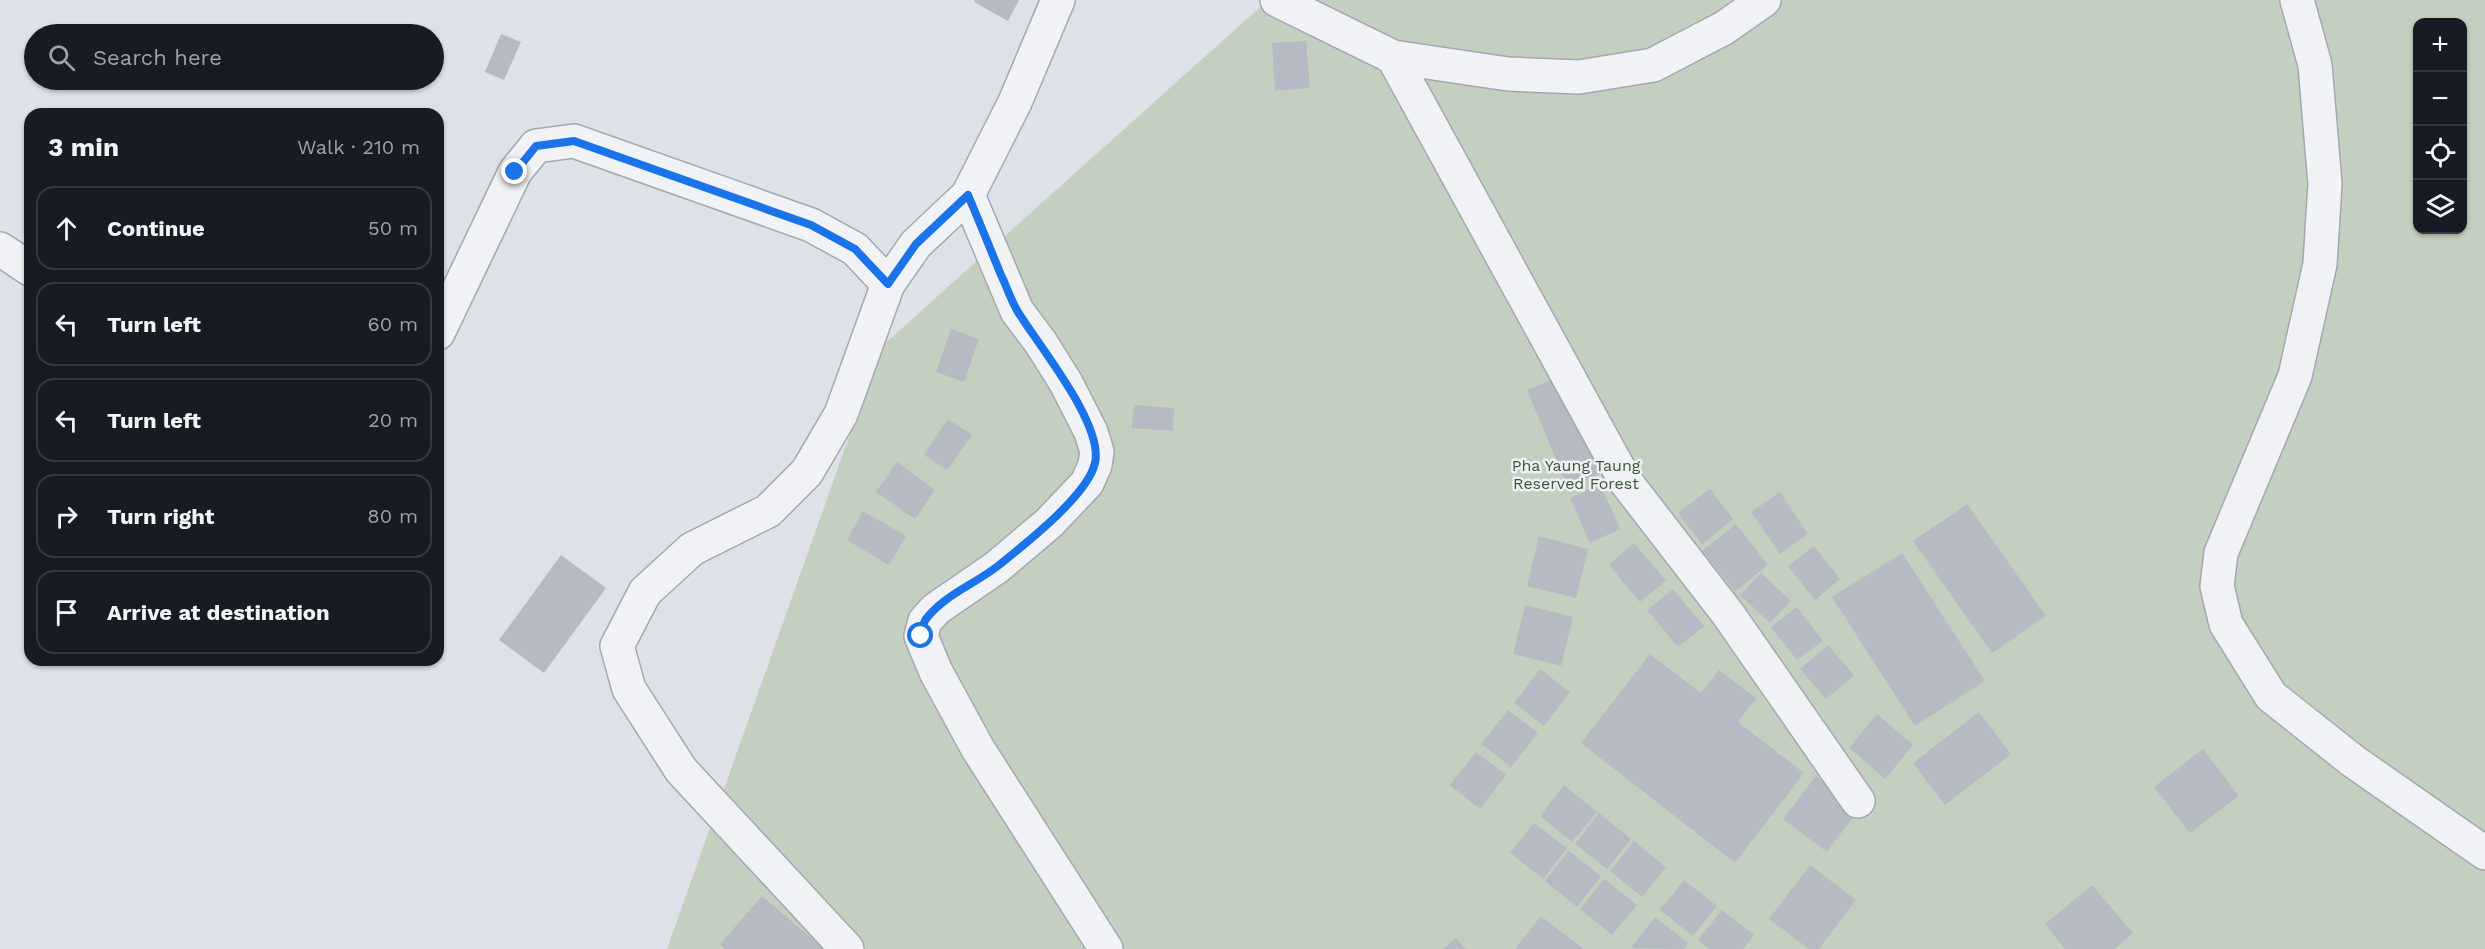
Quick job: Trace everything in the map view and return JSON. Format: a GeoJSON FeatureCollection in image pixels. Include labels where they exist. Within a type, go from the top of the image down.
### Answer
{"type":"FeatureCollection","features":[{"type":"Feature","properties":{"kind":"street"},"geometry":{"type":"LineString","coordinates":[[847,949],[681,770],[628,689],[617,646],[645,592],[692,549],[768,511],[807,472],[841,414],[888,284],[916,244],[968,195],[1015,102],[1058,0]]}},
{"type":"Feature","properties":{"kind":"street"},"geometry":{"type":"LineString","coordinates":[[1277,0],[1308,7],[1393,57],[1509,74],[1579,76],[1653,65],[1724,28],[1764,0]]}},
{"type":"Feature","properties":{"kind":"street"},"geometry":{"type":"LineString","coordinates":[[2297,0],[2315,65],[2325,184],[2320,264],[2295,376],[2221,553],[2217,586],[2226,624],[2271,696],[2353,761],[2485,852]]}},
{"type":"Feature","properties":{"kind":"street"},"geometry":{"type":"LineString","coordinates":[[1393,57],[1626,482],[1728,614],[1858,801]]}},
{"type":"Feature","properties":{"kind":"street"},"geometry":{"type":"LineString","coordinates":[[444,320],[515,172],[536,146],[574,141],[811,225],[855,249],[888,284]]}},
{"type":"Feature","properties":{"kind":"street"},"geometry":{"type":"LineString","coordinates":[[968,195],[1017,311],[1059,373],[1091,432],[1096,458],[1087,483],[1049,523],[997,567],[936,609],[925,621],[921,636],[936,672],[978,749],[1106,949]]}},
{"type":"Feature","properties":{"kind":"street"},"geometry":{"type":"LineString","coordinates":[[0,249],[24,265]]}},
{"type":"Feature","properties":{"kind":"green space","name":"Pha Yaung Taung Reserved Forest"},"geometry":{"type":"Polygon","coordinates":[[[1268,0],[2485,0],[2485,949],[667,949],[881,347],[1268,0]]]}},
{"type":"Feature","properties":{"kind":"building"},"geometry":{"type":"Polygon","coordinates":[[[975,0],[1019,0],[1008,21],[974,2],[975,0]]]}},
{"type":"Feature","properties":{"kind":"building"},"geometry":{"type":"Polygon","coordinates":[[[501,34],[521,42],[504,80],[485,72],[501,34]]]}},
{"type":"Feature","properties":{"kind":"building"},"geometry":{"type":"Polygon","coordinates":[[[1306,41],[1310,88],[1275,91],[1272,43],[1306,41]]]}},
{"type":"Feature","properties":{"kind":"building"},"geometry":{"type":"Polygon","coordinates":[[[951,329],[979,339],[964,382],[936,372],[951,329]]]}},
{"type":"Feature","properties":{"kind":"building"},"geometry":{"type":"Polygon","coordinates":[[[1559,377],[1599,474],[1568,488],[1527,390],[1559,377]]]}},
{"type":"Feature","properties":{"kind":"building"},"geometry":{"type":"Polygon","coordinates":[[[1134,405],[1174,408],[1173,431],[1132,428],[1134,405]]]}},
{"type":"Feature","properties":{"kind":"building"},"geometry":{"type":"Polygon","coordinates":[[[948,419],[972,435],[947,470],[924,455],[948,419]]]}},
{"type":"Feature","properties":{"kind":"building"},"geometry":{"type":"Polygon","coordinates":[[[897,462],[935,490],[915,519],[876,492],[897,462]]]}},
{"type":"Feature","properties":{"kind":"building"},"geometry":{"type":"Polygon","coordinates":[[[1600,484],[1620,529],[1590,543],[1570,498],[1600,484]]]}},
{"type":"Feature","properties":{"kind":"building"},"geometry":{"type":"Polygon","coordinates":[[[1710,489],[1733,519],[1702,544],[1678,513],[1710,489]]]}},
{"type":"Feature","properties":{"kind":"building"},"geometry":{"type":"Polygon","coordinates":[[[1780,492],[1808,534],[1780,554],[1751,512],[1780,492]]]}},
{"type":"Feature","properties":{"kind":"building"},"geometry":{"type":"Polygon","coordinates":[[[1967,504],[2046,616],[1992,653],[1913,541],[1967,504]]]}},
{"type":"Feature","properties":{"kind":"building"},"geometry":{"type":"Polygon","coordinates":[[[863,511],[906,536],[889,565],[847,540],[863,511]]]}},
{"type":"Feature","properties":{"kind":"building"},"geometry":{"type":"Polygon","coordinates":[[[1736,524],[1768,565],[1735,591],[1702,551],[1736,524]]]}},
{"type":"Feature","properties":{"kind":"building"},"geometry":{"type":"Polygon","coordinates":[[[1539,536],[1588,549],[1576,598],[1527,586],[1539,536]]]}},
{"type":"Feature","properties":{"kind":"building"},"geometry":{"type":"Polygon","coordinates":[[[1634,543],[1666,581],[1640,602],[1609,565],[1634,543]]]}},
{"type":"Feature","properties":{"kind":"building"},"geometry":{"type":"Polygon","coordinates":[[[1814,546],[1840,579],[1815,600],[1788,566],[1814,546]]]}},
{"type":"Feature","properties":{"kind":"building"},"geometry":{"type":"Polygon","coordinates":[[[1902,553],[1985,681],[1915,726],[1832,597],[1902,553]]]}},
{"type":"Feature","properties":{"kind":"building"},"geometry":{"type":"Polygon","coordinates":[[[561,555],[606,588],[544,673],[499,640],[561,555]]]}},
{"type":"Feature","properties":{"kind":"building"},"geometry":{"type":"Polygon","coordinates":[[[1761,573],[1791,601],[1770,623],[1740,595],[1761,573]]]}},
{"type":"Feature","properties":{"kind":"building"},"geometry":{"type":"Polygon","coordinates":[[[1673,589],[1704,626],[1678,647],[1647,610],[1673,589]]]}},
{"type":"Feature","properties":{"kind":"building"},"geometry":{"type":"Polygon","coordinates":[[[1525,605],[1573,617],[1561,666],[1513,654],[1525,605]]]}},
{"type":"Feature","properties":{"kind":"building"},"geometry":{"type":"Polygon","coordinates":[[[1797,607],[1823,641],[1797,660],[1771,627],[1797,607]]]}},
{"type":"Feature","properties":{"kind":"building"},"geometry":{"type":"Polygon","coordinates":[[[1828,645],[1854,675],[1826,699],[1800,669],[1828,645]]]}},
{"type":"Feature","properties":{"kind":"building"},"geometry":{"type":"Polygon","coordinates":[[[1650,654],[1701,693],[1719,670],[1756,698],[1738,722],[1804,773],[1735,863],[1581,743],[1650,654]]]}},
{"type":"Feature","properties":{"kind":"building"},"geometry":{"type":"Polygon","coordinates":[[[1540,669],[1570,692],[1544,726],[1514,703],[1540,669]]]}},
{"type":"Feature","properties":{"kind":"building"},"geometry":{"type":"Polygon","coordinates":[[[1508,710],[1538,733],[1511,767],[1481,744],[1508,710]]]}},
{"type":"Feature","properties":{"kind":"building"},"geometry":{"type":"Polygon","coordinates":[[[1979,712],[2011,754],[1945,805],[1913,763],[1979,712]]]}},
{"type":"Feature","properties":{"kind":"building"},"geometry":{"type":"Polygon","coordinates":[[[1877,714],[1913,745],[1885,779],[1849,748],[1877,714]]]}},
{"type":"Feature","properties":{"kind":"building"},"geometry":{"type":"Polygon","coordinates":[[[2203,749],[2239,796],[2190,833],[2154,787],[2203,749]]]}},
{"type":"Feature","properties":{"kind":"building"},"geometry":{"type":"Polygon","coordinates":[[[1476,752],[1506,775],[1480,809],[1450,785],[1476,752]]]}},
{"type":"Feature","properties":{"kind":"building"},"geometry":{"type":"Polygon","coordinates":[[[1816,776],[1859,809],[1827,852],[1783,819],[1816,776]]]}},
{"type":"Feature","properties":{"kind":"building"},"geometry":{"type":"Polygon","coordinates":[[[1564,785],[1597,812],[1572,842],[1540,816],[1564,785]]]}},
{"type":"Feature","properties":{"kind":"building"},"geometry":{"type":"Polygon","coordinates":[[[1599,813],[1631,839],[1607,869],[1575,844],[1599,813]]]}},
{"type":"Feature","properties":{"kind":"building"},"geometry":{"type":"Polygon","coordinates":[[[1534,823],[1567,848],[1543,879],[1510,853],[1534,823]]]}},
{"type":"Feature","properties":{"kind":"building"},"geometry":{"type":"Polygon","coordinates":[[[1634,841],[1666,867],[1642,897],[1610,871],[1634,841]]]}},
{"type":"Feature","properties":{"kind":"building"},"geometry":{"type":"Polygon","coordinates":[[[1569,851],[1601,876],[1577,907],[1545,881],[1569,851]]]}},
{"type":"Feature","properties":{"kind":"building"},"geometry":{"type":"Polygon","coordinates":[[[1810,865],[1856,900],[1819,949],[1809,949],[1769,919],[1810,865]]]}},
{"type":"Feature","properties":{"kind":"building"},"geometry":{"type":"Polygon","coordinates":[[[1604,879],[1637,905],[1612,935],[1580,909],[1604,879]]]}},
{"type":"Feature","properties":{"kind":"building"},"geometry":{"type":"Polygon","coordinates":[[[1684,880],[1717,906],[1693,936],[1660,910],[1684,880]]]}},
{"type":"Feature","properties":{"kind":"building"},"geometry":{"type":"Polygon","coordinates":[[[2092,885],[2133,933],[2114,949],[2065,949],[2045,924],[2092,885]]]}},
{"type":"Feature","properties":{"kind":"building"},"geometry":{"type":"Polygon","coordinates":[[[762,896],[824,949],[725,949],[720,944],[762,896]]]}},
{"type":"Feature","properties":{"kind":"building"},"geometry":{"type":"Polygon","coordinates":[[[1722,910],[1754,935],[1743,949],[1709,949],[1698,940],[1722,910]]]}},
{"type":"Feature","properties":{"kind":"building"},"geometry":{"type":"Polygon","coordinates":[[[1541,916],[1584,949],[1515,949],[1541,916]]]}},
{"type":"Feature","properties":{"kind":"building"},"geometry":{"type":"Polygon","coordinates":[[[1655,917],[1688,943],[1684,949],[1631,948],[1655,917]]]}},
{"type":"Feature","properties":{"kind":"building"},"geometry":{"type":"Polygon","coordinates":[[[1456,938],[1466,949],[1443,949],[1456,938]]]}},
{"type":"Feature","properties":{"kind":"route"},"geometry":{"type":"LineString","coordinates":[[515,172],[536,146],[574,141],[811,225],[855,249],[888,284],[916,244],[968,195],[1017,311],[1041,343],[1065,383],[1091,432],[1097,452],[1095,465],[1087,483],[1049,523],[997,567],[936,609],[925,621],[921,636]]}}]}
